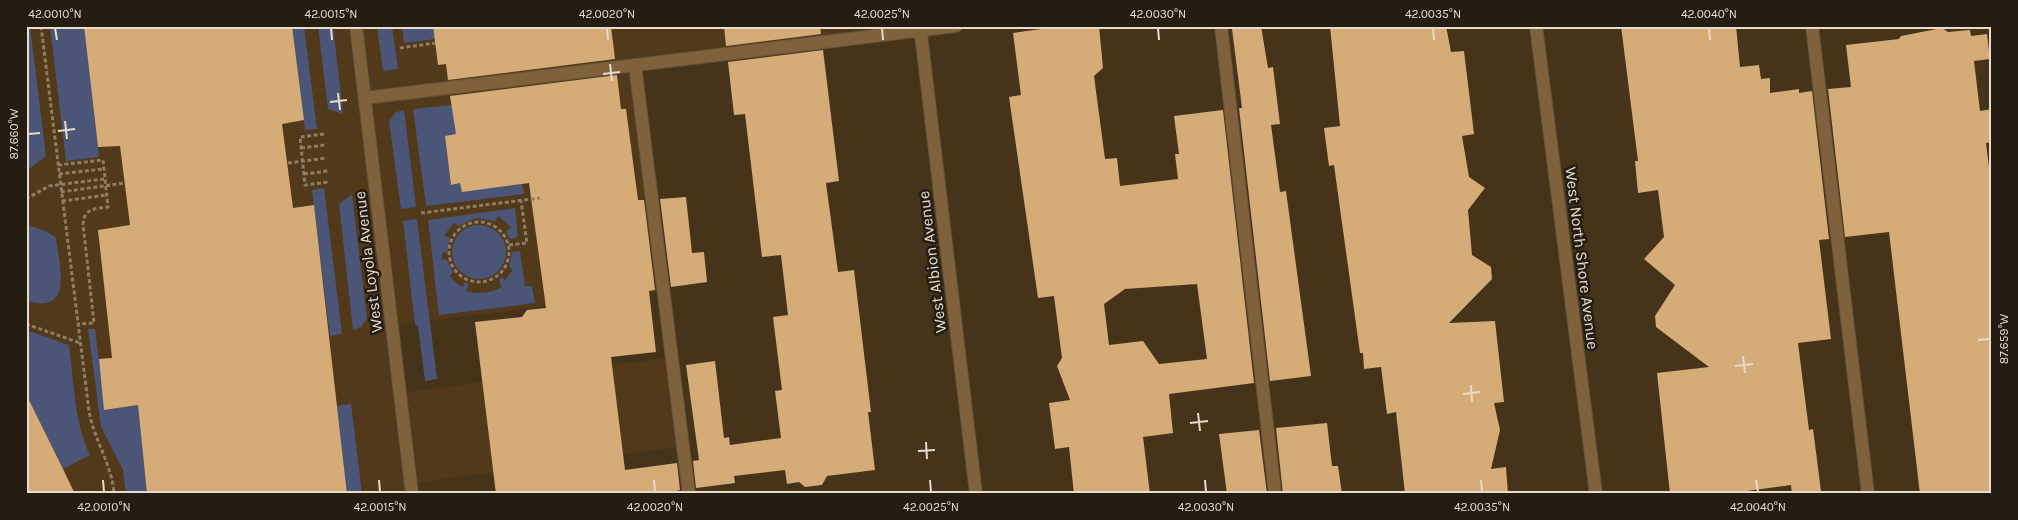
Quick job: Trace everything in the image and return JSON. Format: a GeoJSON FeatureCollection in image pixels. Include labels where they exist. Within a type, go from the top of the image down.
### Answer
{"type":"FeatureCollection","features":[{"type":"Feature","properties":{"kind":"street","name":"West Loyola Avenue"},"geometry":{"type":"LineString","coordinates":[[356,26],[412,494]]}},
{"type":"Feature","properties":{"kind":"street"},"geometry":{"type":"LineString","coordinates":[[365,98],[920,28],[956,26]]}},
{"type":"Feature","properties":{"kind":"street"},"geometry":{"type":"LineString","coordinates":[[1221,26],[1275,494]]}},
{"type":"Feature","properties":{"kind":"street","name":"West North Shore Avenue"},"geometry":{"type":"LineString","coordinates":[[1536,26],[1596,494]]}},
{"type":"Feature","properties":{"kind":"street"},"geometry":{"type":"LineString","coordinates":[[1812,26],[1868,494]]}},
{"type":"Feature","properties":{"kind":"street","name":"West Albion Avenue"},"geometry":{"type":"LineString","coordinates":[[920,28],[976,494]]}},
{"type":"Feature","properties":{"kind":"street"},"geometry":{"type":"LineString","coordinates":[[635,65],[689,494]]}},
{"type":"Feature","properties":{"kind":"path"},"geometry":{"type":"LineString","coordinates":[[41,26],[92,429],[109,466],[114,494]]}},
{"type":"Feature","properties":{"kind":"path"},"geometry":{"type":"LineString","coordinates":[[400,48],[435,44]]}},
{"type":"Feature","properties":{"kind":"path"},"geometry":{"type":"LineString","coordinates":[[324,134],[300,137],[302,162],[305,185],[330,182]]}},
{"type":"Feature","properties":{"kind":"path"},"geometry":{"type":"LineString","coordinates":[[301,148],[325,145]]}},
{"type":"Feature","properties":{"kind":"path"},"geometry":{"type":"LineString","coordinates":[[288,163],[327,158]]}},
{"type":"Feature","properties":{"kind":"path"},"geometry":{"type":"LineString","coordinates":[[58,165],[102,160],[106,186],[108,206],[92,209],[83,219],[94,323],[78,324]]}},
{"type":"Feature","properties":{"kind":"path"},"geometry":{"type":"LineString","coordinates":[[59,174],[103,169]]}},
{"type":"Feature","properties":{"kind":"path"},"geometry":{"type":"LineString","coordinates":[[304,174],[328,171]]}},
{"type":"Feature","properties":{"kind":"path"},"geometry":{"type":"LineString","coordinates":[[27,198],[49,186],[104,178]]}},
{"type":"Feature","properties":{"kind":"path"},"geometry":{"type":"LineString","coordinates":[[61,192],[125,183]]}},
{"type":"Feature","properties":{"kind":"path"},"geometry":{"type":"LineString","coordinates":[[62,201],[107,195]]}},
{"type":"Feature","properties":{"kind":"path"},"geometry":{"type":"LineString","coordinates":[[421,214],[540,198]]}},
{"type":"Feature","properties":{"kind":"path"},"geometry":{"type":"LineString","coordinates":[[509,245],[527,243],[521,200]]}},
{"type":"Feature","properties":{"kind":"path"},"geometry":{"type":"LineString","coordinates":[[484,221],[502,231],[509,245],[509,260],[505,269],[489,281],[478,283],[460,276],[453,268],[448,249],[456,231],[465,224],[484,221]]}},
{"type":"Feature","properties":{"kind":"path"},"geometry":{"type":"LineString","coordinates":[[26,324],[80,343]]}},
{"type":"Feature","properties":{"kind":"shaded area"},"geometry":{"type":"Polygon","coordinates":[[[26,26],[893,27],[631,61],[661,291],[398,325],[406,392],[665,358],[677,447],[416,483],[417,494],[26,494],[26,26]]]}},
{"type":"Feature","properties":{"kind":"shaded area"},"geometry":{"type":"Polygon","coordinates":[[[26,26],[30,26],[46,156],[26,171],[26,26]]]}},
{"type":"Feature","properties":{"kind":"shaded area"},"geometry":{"type":"Polygon","coordinates":[[[50,26],[84,26],[99,157],[66,161],[50,26]]]}},
{"type":"Feature","properties":{"kind":"shaded area"},"geometry":{"type":"Polygon","coordinates":[[[292,26],[304,26],[317,129],[305,130],[292,26]]]}},
{"type":"Feature","properties":{"kind":"shaded area"},"geometry":{"type":"Polygon","coordinates":[[[318,26],[333,26],[343,114],[328,109],[318,26]]]}},
{"type":"Feature","properties":{"kind":"shaded area"},"geometry":{"type":"Polygon","coordinates":[[[377,26],[392,26],[398,69],[383,71],[377,26]]]}},
{"type":"Feature","properties":{"kind":"shaded area"},"geometry":{"type":"Polygon","coordinates":[[[402,26],[433,26],[435,39],[404,43],[402,26]]]}},
{"type":"Feature","properties":{"kind":"shaded area"},"geometry":{"type":"Polygon","coordinates":[[[452,105],[456,134],[445,136],[451,185],[460,183],[462,191],[522,184],[524,194],[426,206],[413,109],[452,105]]]}},
{"type":"Feature","properties":{"kind":"shaded area"},"geometry":{"type":"Polygon","coordinates":[[[404,110],[416,207],[401,209],[389,121],[396,112],[404,110]]]}},
{"type":"Feature","properties":{"kind":"shaded area"},"geometry":{"type":"Polygon","coordinates":[[[324,188],[342,334],[330,336],[312,190],[324,188]]]}},
{"type":"Feature","properties":{"kind":"shaded area"},"geometry":{"type":"Polygon","coordinates":[[[352,194],[367,319],[361,327],[353,330],[339,204],[352,194]]]}},
{"type":"Feature","properties":{"kind":"shaded area"},"geometry":{"type":"Polygon","coordinates":[[[515,208],[518,237],[510,239],[506,232],[511,227],[498,216],[495,221],[476,218],[458,226],[454,223],[444,235],[450,238],[447,252],[442,253],[442,259],[447,260],[453,272],[450,276],[455,282],[462,287],[465,282],[469,284],[466,291],[484,293],[502,287],[499,280],[501,277],[505,280],[513,270],[509,267],[512,252],[520,251],[525,286],[532,286],[535,303],[439,315],[428,220],[515,208]]]}},
{"type":"Feature","properties":{"kind":"shaded area"},"geometry":{"type":"Polygon","coordinates":[[[417,219],[437,379],[425,381],[418,326],[415,325],[403,221],[417,219]]]}},
{"type":"Feature","properties":{"kind":"shaded area"},"geometry":{"type":"Polygon","coordinates":[[[479,225],[489,227],[498,233],[504,242],[506,252],[504,262],[498,271],[489,277],[479,279],[469,277],[460,271],[454,262],[452,252],[454,242],[460,233],[469,227],[479,225]]]}},
{"type":"Feature","properties":{"kind":"shaded area"},"geometry":{"type":"Polygon","coordinates":[[[31,226],[46,231],[56,238],[61,285],[58,295],[52,301],[41,303],[26,301],[26,227],[31,226]]]}},
{"type":"Feature","properties":{"kind":"shaded area"},"geometry":{"type":"Polygon","coordinates":[[[88,329],[95,329],[105,410],[138,405],[147,493],[126,494],[123,470],[101,427],[88,329]]]}},
{"type":"Feature","properties":{"kind":"shaded area"},"geometry":{"type":"Polygon","coordinates":[[[26,330],[69,345],[78,415],[90,455],[63,469],[26,394],[26,330]]]}},
{"type":"Feature","properties":{"kind":"shaded area"},"geometry":{"type":"Polygon","coordinates":[[[351,404],[362,494],[347,494],[337,406],[351,404]]]}},
{"type":"Feature","properties":{"kind":"building"},"geometry":{"type":"Polygon","coordinates":[[[84,26],[292,26],[304,120],[282,124],[293,208],[314,205],[347,494],[147,494],[138,405],[104,410],[99,359],[112,358],[98,230],[130,225],[120,146],[98,147],[84,26]]]}},
{"type":"Feature","properties":{"kind":"building"},"geometry":{"type":"Polygon","coordinates":[[[433,26],[611,26],[615,59],[448,80],[446,64],[438,65],[433,26]]]}},
{"type":"Feature","properties":{"kind":"building"},"geometry":{"type":"Polygon","coordinates":[[[724,26],[820,26],[821,34],[726,46],[724,26]]]}},
{"type":"Feature","properties":{"kind":"building"},"geometry":{"type":"Polygon","coordinates":[[[1063,26],[1099,26],[1103,68],[1094,76],[1105,159],[1117,158],[1120,186],[1178,179],[1175,154],[1179,154],[1174,116],[1223,110],[1254,383],[1169,394],[1173,433],[1143,437],[1150,494],[1074,494],[1069,447],[1055,449],[1049,403],[1070,400],[1057,366],[1062,358],[1054,296],[1038,298],[1009,97],[1021,95],[1013,33],[1063,26]],[[1197,284],[1125,289],[1104,304],[1109,345],[1143,341],[1159,364],[1207,359],[1197,284]]]}},
{"type":"Feature","properties":{"kind":"building"},"geometry":{"type":"Polygon","coordinates":[[[1261,26],[1268,68],[1273,67],[1280,124],[1271,125],[1280,192],[1286,191],[1311,376],[1270,381],[1239,108],[1242,108],[1232,29],[1261,26]]]}},
{"type":"Feature","properties":{"kind":"building"},"geometry":{"type":"Polygon","coordinates":[[[1330,26],[1446,26],[1451,52],[1464,51],[1474,134],[1462,136],[1469,177],[1485,188],[1468,210],[1472,255],[1491,267],[1492,279],[1449,323],[1495,321],[1504,402],[1494,403],[1500,430],[1491,469],[1506,467],[1508,494],[1405,494],[1396,412],[1387,414],[1381,367],[1364,369],[1363,353],[1360,353],[1334,165],[1329,166],[1324,128],[1340,126],[1330,26]]]}},
{"type":"Feature","properties":{"kind":"building"},"geometry":{"type":"Polygon","coordinates":[[[1621,26],[1736,26],[1740,67],[1759,65],[1761,79],[1770,78],[1770,93],[1799,89],[1799,93],[1812,91],[1829,239],[1819,240],[1831,339],[1798,343],[1809,430],[1813,429],[1821,491],[1792,494],[1791,485],[1724,494],[1670,494],[1657,373],[1709,367],[1656,327],[1655,316],[1675,285],[1644,259],[1664,237],[1658,190],[1638,193],[1635,161],[1638,161],[1621,26]]]}},
{"type":"Feature","properties":{"kind":"building"},"geometry":{"type":"Polygon","coordinates":[[[1942,28],[1948,32],[1970,30],[1971,36],[1987,34],[1990,59],[1974,61],[1980,111],[1992,109],[1992,142],[1986,143],[1992,191],[1992,494],[1920,494],[1889,232],[1845,237],[1828,89],[1851,87],[1846,45],[1899,39],[1901,36],[1942,28]]]}},
{"type":"Feature","properties":{"kind":"building"},"geometry":{"type":"Polygon","coordinates":[[[823,50],[839,181],[826,183],[838,272],[854,270],[871,412],[868,412],[875,470],[827,476],[822,485],[805,487],[799,482],[787,484],[785,470],[734,476],[735,483],[696,488],[693,461],[699,460],[686,365],[715,361],[724,438],[729,437],[730,445],[781,438],[775,391],[782,390],[773,317],[788,315],[781,255],[762,257],[745,114],[734,115],[728,62],[823,50]]]}},
{"type":"Feature","properties":{"kind":"building"},"geometry":{"type":"Polygon","coordinates":[[[617,75],[621,109],[626,109],[638,200],[644,200],[655,290],[649,291],[656,352],[611,357],[625,470],[677,463],[680,490],[672,492],[672,494],[496,494],[475,322],[522,317],[527,310],[546,308],[529,183],[462,192],[460,183],[451,185],[445,136],[456,134],[450,96],[617,75]]]}},
{"type":"Feature","properties":{"kind":"building"},"geometry":{"type":"Polygon","coordinates":[[[686,197],[692,253],[704,252],[707,282],[671,287],[660,199],[686,197]]]}},
{"type":"Feature","properties":{"kind":"building"},"geometry":{"type":"Polygon","coordinates":[[[26,394],[63,469],[75,494],[26,494],[26,394]]]}},
{"type":"Feature","properties":{"kind":"building"},"geometry":{"type":"Polygon","coordinates":[[[1327,423],[1332,466],[1338,466],[1342,494],[1283,494],[1276,428],[1327,423]]]}},
{"type":"Feature","properties":{"kind":"building"},"geometry":{"type":"Polygon","coordinates":[[[1259,430],[1267,494],[1227,494],[1219,434],[1259,430]]]}}]}
